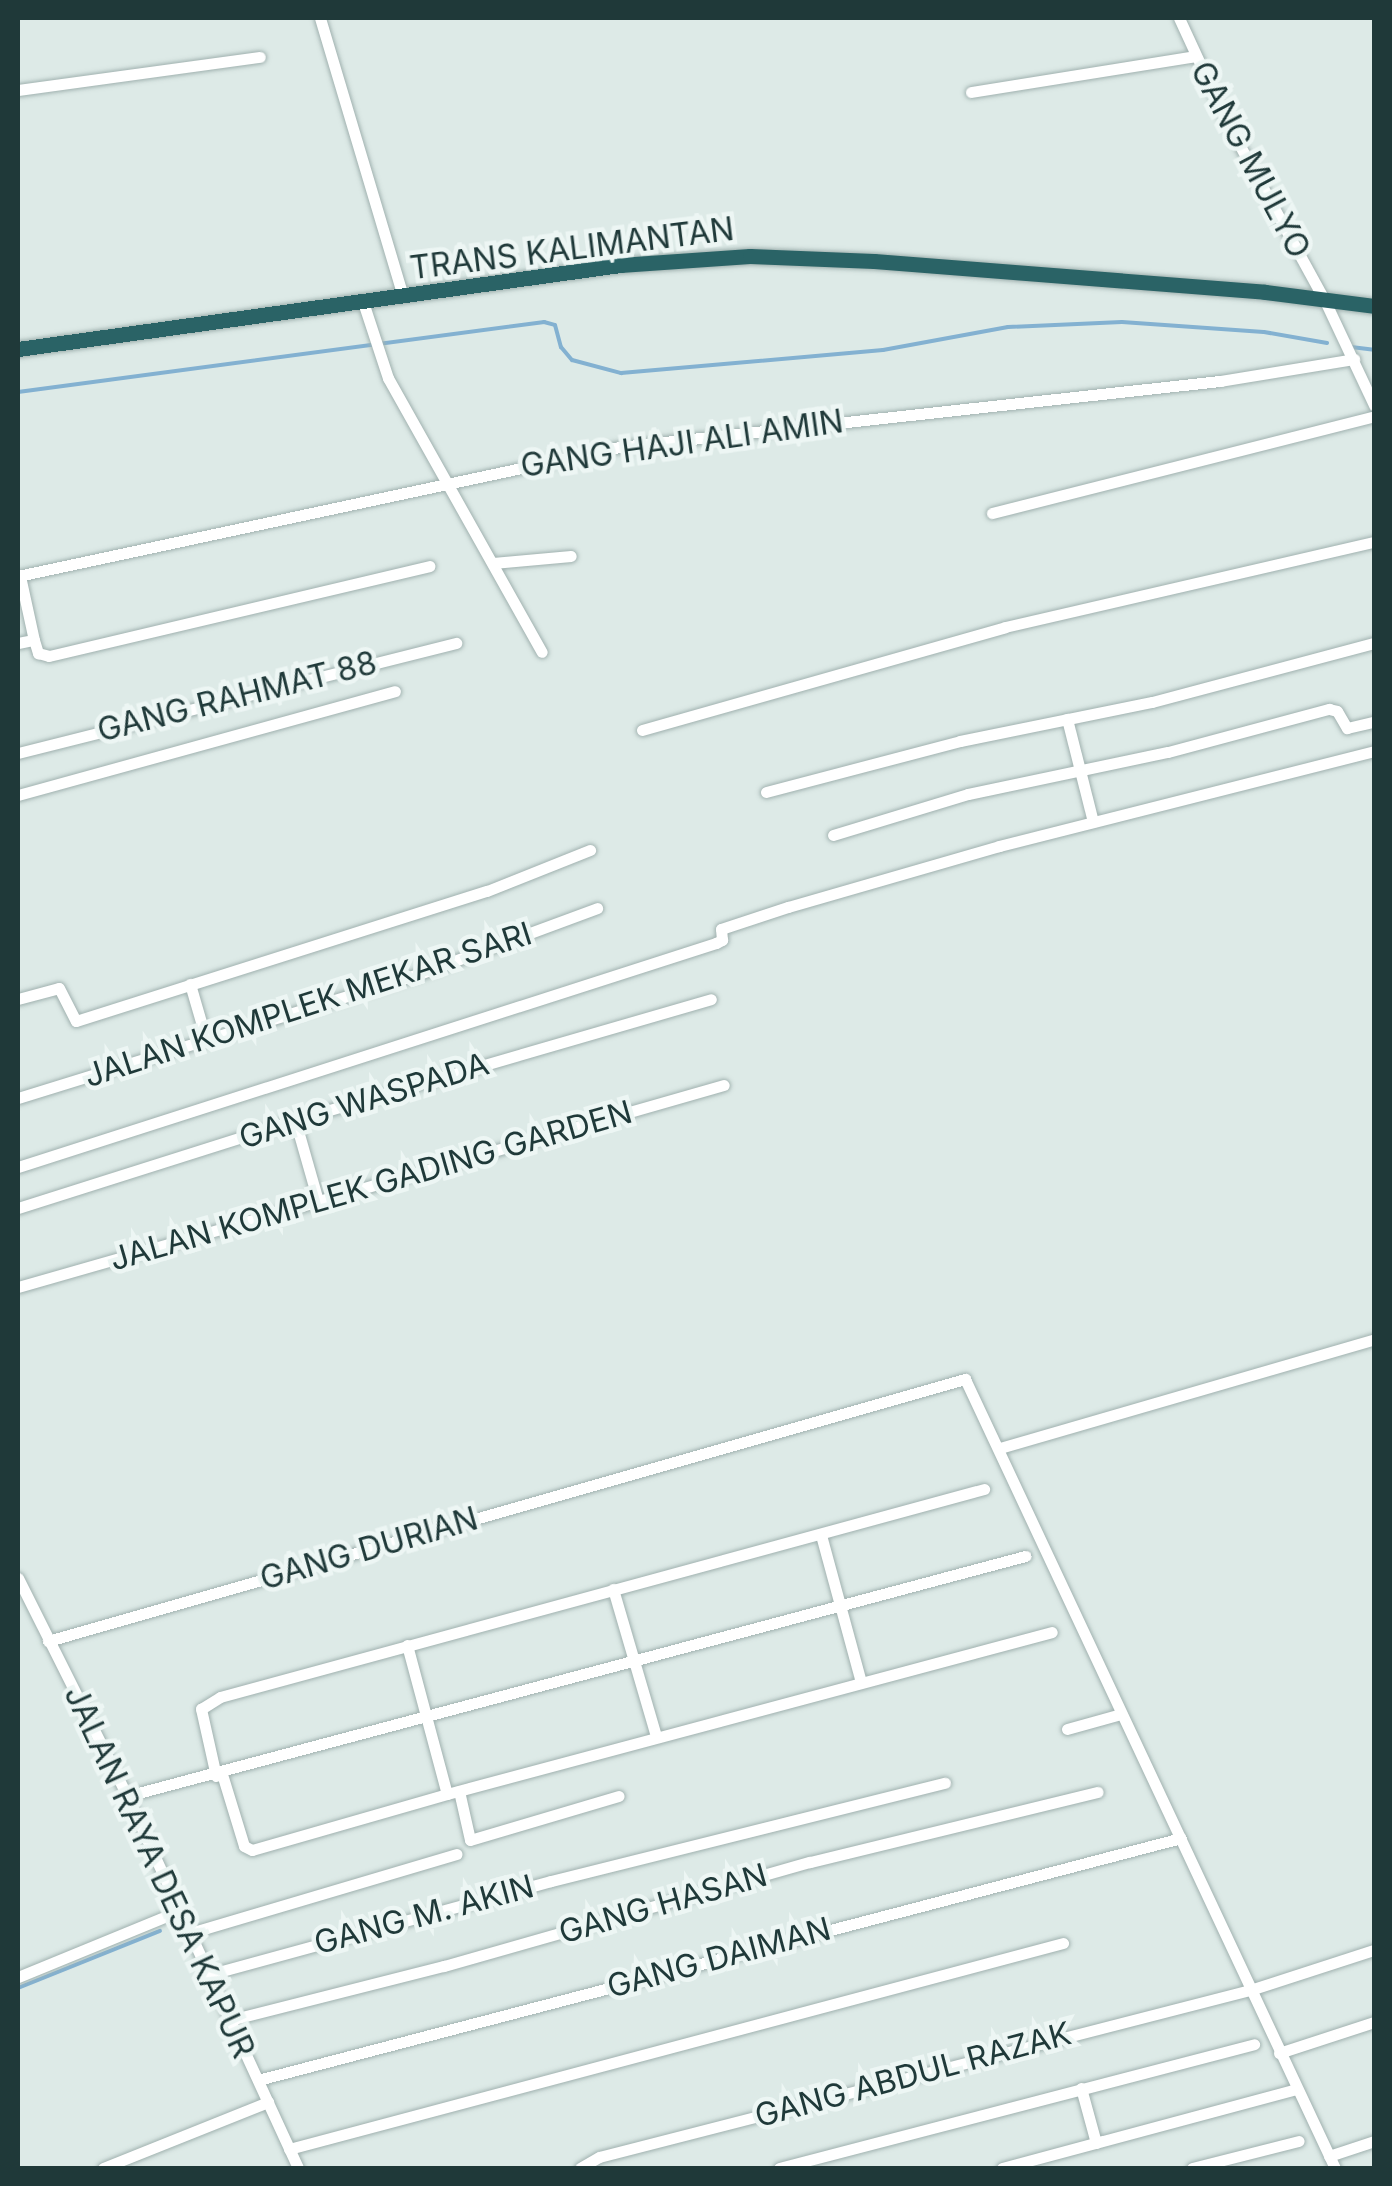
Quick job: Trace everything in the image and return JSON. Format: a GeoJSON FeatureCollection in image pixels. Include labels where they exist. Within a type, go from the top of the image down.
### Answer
{"type":"FeatureCollection","features":[{"type":"Feature","properties":{"kind":"highway","name":"TRANS KALIMANTAN"},"geometry":{"type":"LineString","coordinates":[[18,349],[620,266],[787,256],[1265,292],[1374,306]]}},
{"type":"Feature","properties":{"kind":"street"},"geometry":{"type":"LineString","coordinates":[[320,18],[403,296]]}},
{"type":"Feature","properties":{"kind":"street","name":"GANG MULYO"},"geometry":{"type":"LineString","coordinates":[[1179,18],[1195,56],[1326,301],[1374,405]]}},
{"type":"Feature","properties":{"kind":"street"},"geometry":{"type":"LineString","coordinates":[[971,92],[1195,56]]}},
{"type":"Feature","properties":{"kind":"street"},"geometry":{"type":"LineString","coordinates":[[18,90],[260,57]]}},
{"type":"Feature","properties":{"kind":"street"},"geometry":{"type":"LineString","coordinates":[[363,302],[374,342],[542,652]]}},
{"type":"Feature","properties":{"kind":"street","name":"GANG HAJI ALI AMIN"},"geometry":{"type":"LineString","coordinates":[[19,576],[619,447],[1220,381],[1353,356]]}},
{"type":"Feature","properties":{"kind":"street"},"geometry":{"type":"LineString","coordinates":[[992,512],[1374,416]]}},
{"type":"Feature","properties":{"kind":"street"},"geometry":{"type":"LineString","coordinates":[[642,730],[987,632],[1374,542]]}},
{"type":"Feature","properties":{"kind":"street"},"geometry":{"type":"LineString","coordinates":[[492,564],[572,556]]}},
{"type":"Feature","properties":{"kind":"street"},"geometry":{"type":"LineString","coordinates":[[19,576],[38,653],[49,656],[429,566]]}},
{"type":"Feature","properties":{"kind":"street"},"geometry":{"type":"LineString","coordinates":[[18,643],[34,640]]}},
{"type":"Feature","properties":{"kind":"street","name":"GANG RAHMAT 88"},"geometry":{"type":"LineString","coordinates":[[18,753],[456,643]]}},
{"type":"Feature","properties":{"kind":"street"},"geometry":{"type":"LineString","coordinates":[[766,792],[960,741],[1152,702],[1374,643]]}},
{"type":"Feature","properties":{"kind":"street"},"geometry":{"type":"LineString","coordinates":[[18,795],[394,691]]}},
{"type":"Feature","properties":{"kind":"street"},"geometry":{"type":"LineString","coordinates":[[832,835],[968,794],[1081,771],[1330,709],[1337,710],[1347,728],[1374,722]]}},
{"type":"Feature","properties":{"kind":"street"},"geometry":{"type":"LineString","coordinates":[[1068,719],[1093,822]]}},
{"type":"Feature","properties":{"kind":"street"},"geometry":{"type":"LineString","coordinates":[[18,1167],[716,943],[722,940],[720,928],[1093,822],[1374,751]]}},
{"type":"Feature","properties":{"kind":"street"},"geometry":{"type":"LineString","coordinates":[[18,999],[58,988],[70,1018],[76,1021],[487,891],[590,850]]}},
{"type":"Feature","properties":{"kind":"street","name":"JALAN KOMPLEK MEKAR SARI"},"geometry":{"type":"LineString","coordinates":[[18,1098],[420,974],[597,908]]}},
{"type":"Feature","properties":{"kind":"street"},"geometry":{"type":"LineString","coordinates":[[190,984],[206,1039]]}},
{"type":"Feature","properties":{"kind":"street","name":"GANG WASPADA"},"geometry":{"type":"LineString","coordinates":[[18,1208],[295,1120],[711,999]]}},
{"type":"Feature","properties":{"kind":"street","name":"JALAN KOMPLEK GADING GARDEN"},"geometry":{"type":"LineString","coordinates":[[18,1287],[724,1085]]}},
{"type":"Feature","properties":{"kind":"street"},"geometry":{"type":"LineString","coordinates":[[295,1120],[318,1201]]}},
{"type":"Feature","properties":{"kind":"street"},"geometry":{"type":"LineString","coordinates":[[1374,1338],[1000,1448],[1332,2162],[1374,2141]]}},
{"type":"Feature","properties":{"kind":"street","name":"GANG DURIAN"},"geometry":{"type":"LineString","coordinates":[[48,1641],[966,1378],[1000,1448]]}},
{"type":"Feature","properties":{"kind":"street"},"geometry":{"type":"LineString","coordinates":[[984,1490],[204,1704],[201,1714],[244,1846],[252,1850],[656,1736],[1052,1632]]}},
{"type":"Feature","properties":{"kind":"street"},"geometry":{"type":"LineString","coordinates":[[821,1535],[861,1682]]}},
{"type":"Feature","properties":{"kind":"street"},"geometry":{"type":"LineString","coordinates":[[127,1796],[219,1775],[1024,1556]]}},
{"type":"Feature","properties":{"kind":"street","name":"JALAN RAYA DESA KAPUR"},"geometry":{"type":"LineString","coordinates":[[18,1578],[127,1796],[298,2168]]}},
{"type":"Feature","properties":{"kind":"street"},"geometry":{"type":"LineString","coordinates":[[613,1589],[656,1736]]}},
{"type":"Feature","properties":{"kind":"street"},"geometry":{"type":"LineString","coordinates":[[408,1645],[426,1718],[470,1840],[618,1796]]}},
{"type":"Feature","properties":{"kind":"street"},"geometry":{"type":"LineString","coordinates":[[1067,1729],[1121,1714]]}},
{"type":"Feature","properties":{"kind":"street","name":"GANG M. AKIN"},"geometry":{"type":"LineString","coordinates":[[211,1974],[944,1783]]}},
{"type":"Feature","properties":{"kind":"street","name":"GANG HASAN"},"geometry":{"type":"LineString","coordinates":[[230,2020],[444,1966],[810,1862],[1098,1792]]}},
{"type":"Feature","properties":{"kind":"street","name":"GANG DAIMAN"},"geometry":{"type":"LineString","coordinates":[[258,2080],[1181,1838]]}},
{"type":"Feature","properties":{"kind":"street"},"geometry":{"type":"LineString","coordinates":[[190,1932],[457,1854]]}},
{"type":"Feature","properties":{"kind":"street"},"geometry":{"type":"LineString","coordinates":[[18,1977],[179,1911]]}},
{"type":"Feature","properties":{"kind":"street"},"geometry":{"type":"LineString","coordinates":[[289,2150],[1063,1943]]}},
{"type":"Feature","properties":{"kind":"street","name":"GANG ABDUL RAZAK"},"geometry":{"type":"LineString","coordinates":[[580,2168],[599,2157],[1250,1990],[1374,1950]]}},
{"type":"Feature","properties":{"kind":"street"},"geometry":{"type":"LineString","coordinates":[[1280,2053],[1374,2022]]}},
{"type":"Feature","properties":{"kind":"street"},"geometry":{"type":"LineString","coordinates":[[786,2168],[1254,2044]]}},
{"type":"Feature","properties":{"kind":"street"},"geometry":{"type":"LineString","coordinates":[[1081,2088],[1096,2143]]}},
{"type":"Feature","properties":{"kind":"street"},"geometry":{"type":"LineString","coordinates":[[1002,2168],[1297,2089]]}},
{"type":"Feature","properties":{"kind":"street"},"geometry":{"type":"LineString","coordinates":[[103,2168],[268,2102]]}},
{"type":"Feature","properties":{"kind":"street"},"geometry":{"type":"LineString","coordinates":[[1192,2168],[1299,2141]]}},
{"type":"Feature","properties":{"kind":"waterway"},"geometry":{"type":"LineString","coordinates":[[18,392],[544,322],[555,325],[561,347],[572,360],[621,373],[883,350],[1008,327],[1122,322],[1264,332],[1327,343]]}},
{"type":"Feature","properties":{"kind":"waterway"},"geometry":{"type":"LineString","coordinates":[[1351,347],[1374,350]]}},
{"type":"Feature","properties":{"kind":"waterway"},"geometry":{"type":"LineString","coordinates":[[18,1988],[160,1931]]}}]}
